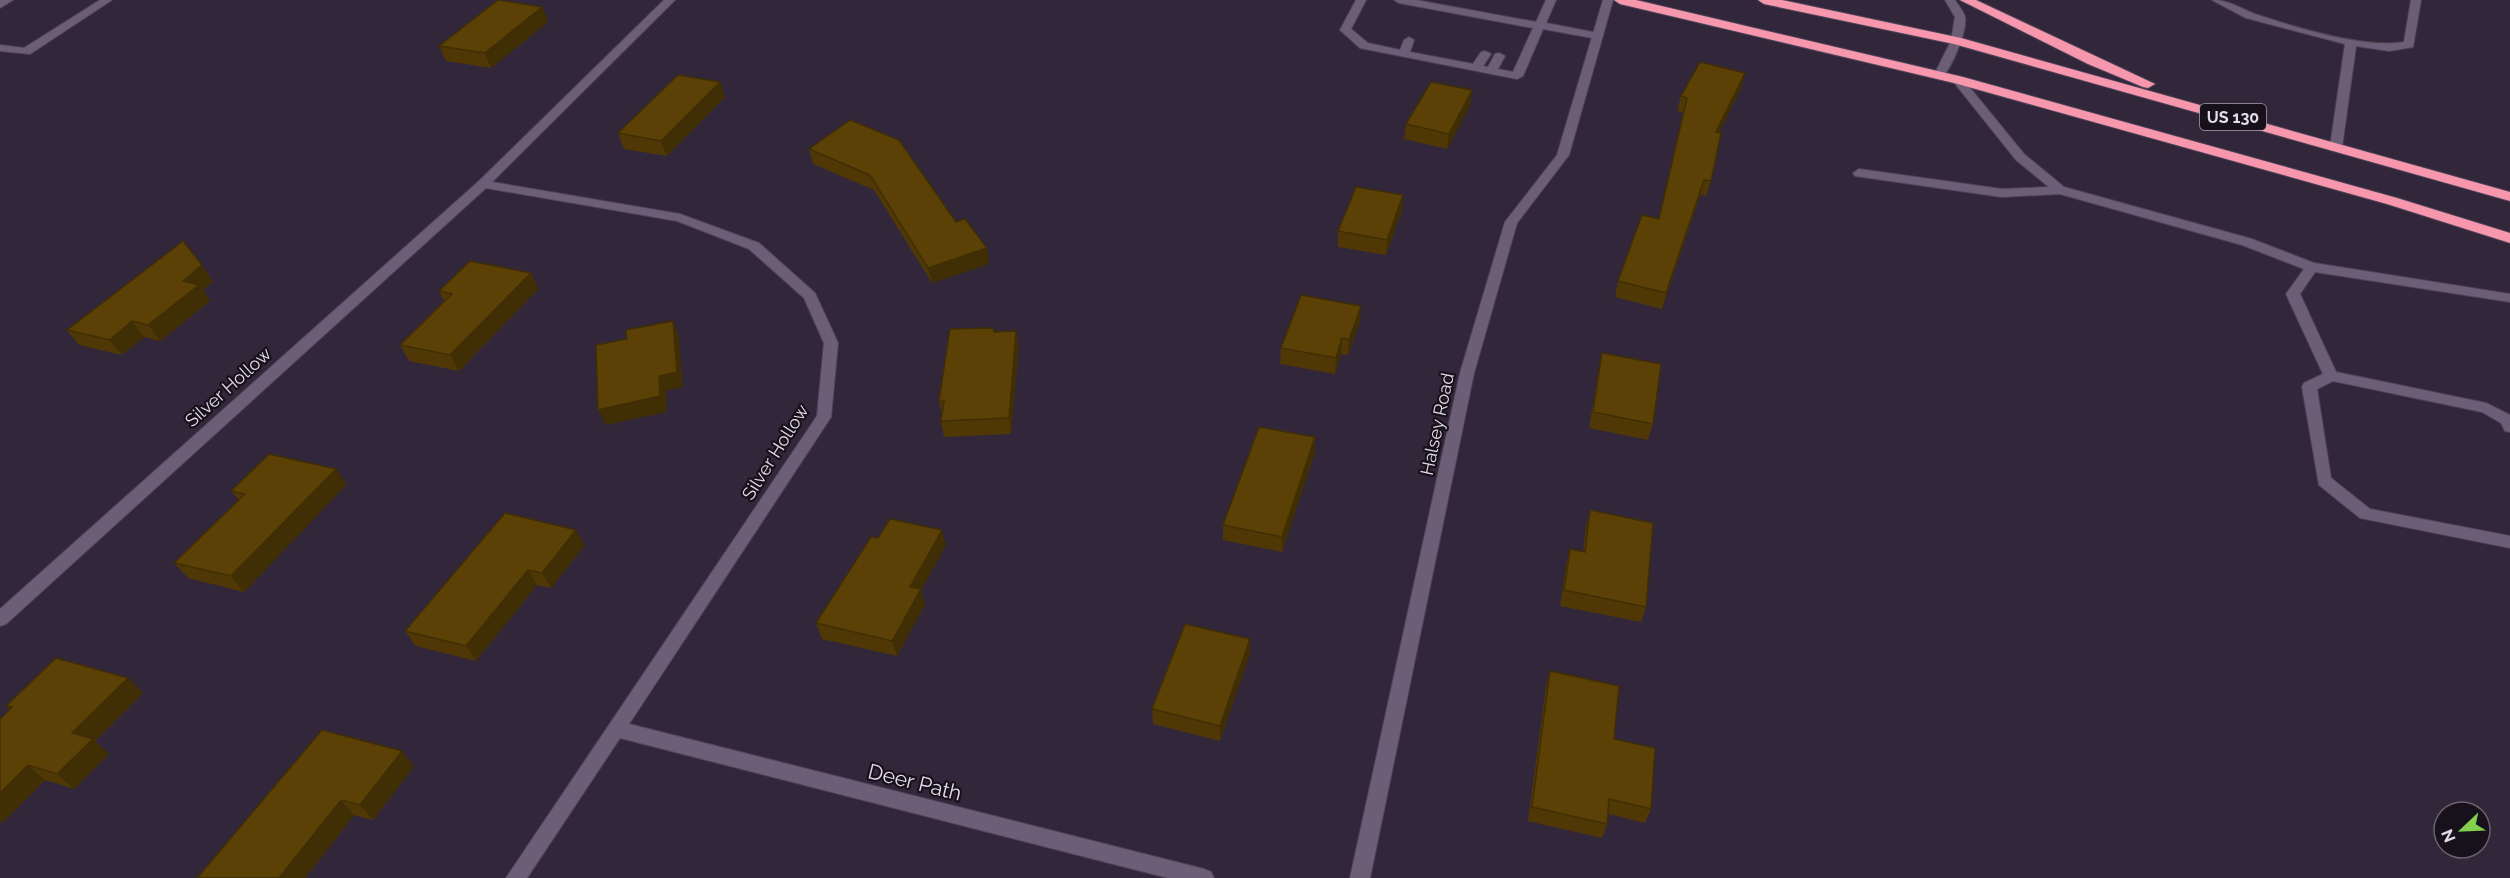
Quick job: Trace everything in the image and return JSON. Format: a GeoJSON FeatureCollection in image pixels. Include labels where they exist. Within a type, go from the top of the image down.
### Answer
{"type":"FeatureCollection","features":[{"type":"Feature","properties":{"kind":"highway","name":"US 130"},"geometry":{"type":"LineString","coordinates":[[1620,0],[1940,75],[2391,201],[2510,238]]}},
{"type":"Feature","properties":{"kind":"highway","name":"US 130"},"geometry":{"type":"LineString","coordinates":[[1764,0],[1956,41],[2222,114],[2510,197]]}},
{"type":"Feature","properties":{"kind":"highway"},"geometry":{"type":"LineString","coordinates":[[1966,0],[2093,61],[2222,114]]}},
{"type":"Feature","properties":{"kind":"street"},"geometry":{"type":"LineString","coordinates":[[0,5],[8,0]]}},
{"type":"Feature","properties":{"kind":"street"},"geometry":{"type":"LineString","coordinates":[[0,48],[26,52],[107,0]]}},
{"type":"Feature","properties":{"kind":"street","name":"Silver Hollow"},"geometry":{"type":"LineString","coordinates":[[0,619],[483,184],[670,0]]}},
{"type":"Feature","properties":{"kind":"street"},"geometry":{"type":"LineString","coordinates":[[1361,0],[1345,30],[1364,46],[1517,76],[1551,0]]}},
{"type":"Feature","properties":{"kind":"street","name":"Halsey Road"},"geometry":{"type":"LineString","coordinates":[[1360,878],[1467,373],[1511,222],[1563,155],[1608,0]]}},
{"type":"Feature","properties":{"kind":"street"},"geometry":{"type":"LineString","coordinates":[[1940,75],[1956,41],[1960,17],[1950,0]]}},
{"type":"Feature","properties":{"kind":"street"},"geometry":{"type":"LineString","coordinates":[[2217,0],[2238,11],[2350,42],[2388,48],[2409,45],[2416,0]]}},
{"type":"Feature","properties":{"kind":"street"},"geometry":{"type":"LineString","coordinates":[[1400,15],[1402,1],[1598,36]]}},
{"type":"Feature","properties":{"kind":"street"},"geometry":{"type":"LineString","coordinates":[[1422,17],[1428,6]]}},
{"type":"Feature","properties":{"kind":"street"},"geometry":{"type":"LineString","coordinates":[[1438,21],[1444,8]]}},
{"type":"Feature","properties":{"kind":"street"},"geometry":{"type":"LineString","coordinates":[[1493,32],[1501,18]]}},
{"type":"Feature","properties":{"kind":"street"},"geometry":{"type":"LineString","coordinates":[[1510,34],[1517,21]]}},
{"type":"Feature","properties":{"kind":"street"},"geometry":{"type":"LineString","coordinates":[[1380,49],[1387,36]]}},
{"type":"Feature","properties":{"kind":"street"},"geometry":{"type":"LineString","coordinates":[[1404,54],[1409,40]]}},
{"type":"Feature","properties":{"kind":"street"},"geometry":{"type":"LineString","coordinates":[[2337,147],[2350,42]]}},
{"type":"Feature","properties":{"kind":"street"},"geometry":{"type":"LineString","coordinates":[[1419,57],[1426,44]]}},
{"type":"Feature","properties":{"kind":"street"},"geometry":{"type":"LineString","coordinates":[[1476,68],[1485,54]]}},
{"type":"Feature","properties":{"kind":"street"},"geometry":{"type":"LineString","coordinates":[[1491,71],[1499,56]]}},
{"type":"Feature","properties":{"kind":"street"},"geometry":{"type":"LineString","coordinates":[[1958,80],[2020,157],[2060,190]]}},
{"type":"Feature","properties":{"kind":"street"},"geometry":{"type":"LineString","coordinates":[[1859,173],[2002,193],[2060,190],[2247,242],[2312,267],[2510,298]]}},
{"type":"Feature","properties":{"kind":"street","name":"Silver Hollow"},"geometry":{"type":"LineString","coordinates":[[483,184],[680,218],[754,246],[810,296],[831,343],[824,417],[516,878]]}},
{"type":"Feature","properties":{"kind":"street"},"geometry":{"type":"LineString","coordinates":[[2312,267],[2293,294],[2331,376]]}},
{"type":"Feature","properties":{"kind":"street"},"geometry":{"type":"LineString","coordinates":[[2510,426],[2507,420],[2486,408],[2331,376],[2309,387],[2324,481],[2366,514],[2510,542]]}},
{"type":"Feature","properties":{"kind":"street","name":"Deer Path"},"geometry":{"type":"LineString","coordinates":[[616,729],[1204,878]]}},
{"type":"Feature","properties":{"kind":"building"},"geometry":{"type":"Polygon","coordinates":[[[498,0],[542,7],[485,53],[439,46],[498,0]]]}},
{"type":"Feature","properties":{"kind":"building"},"geometry":{"type":"Polygon","coordinates":[[[1700,62],[1745,73],[1716,132],[1721,133],[1711,181],[1704,180],[1666,293],[1618,281],[1642,215],[1659,219],[1687,98],[1681,96],[1700,62]]]}},
{"type":"Feature","properties":{"kind":"building"},"geometry":{"type":"Polygon","coordinates":[[[678,75],[720,82],[661,141],[618,133],[678,75]]]}},
{"type":"Feature","properties":{"kind":"building"},"geometry":{"type":"Polygon","coordinates":[[[1431,82],[1472,90],[1449,134],[1406,124],[1431,82]]]}},
{"type":"Feature","properties":{"kind":"building"},"geometry":{"type":"Polygon","coordinates":[[[850,120],[899,140],[956,222],[965,219],[987,248],[928,268],[870,175],[809,149],[850,120]]]}},
{"type":"Feature","properties":{"kind":"building"},"geometry":{"type":"Polygon","coordinates":[[[1356,187],[1403,195],[1387,240],[1338,231],[1356,187]]]}},
{"type":"Feature","properties":{"kind":"building"},"geometry":{"type":"Polygon","coordinates":[[[183,241],[202,265],[183,281],[199,285],[148,325],[132,321],[110,340],[67,330],[183,241]]]}},
{"type":"Feature","properties":{"kind":"building"},"geometry":{"type":"Polygon","coordinates":[[[470,261],[531,273],[450,355],[400,345],[452,294],[439,291],[470,261]]]}},
{"type":"Feature","properties":{"kind":"building"},"geometry":{"type":"Polygon","coordinates":[[[1301,295],[1361,306],[1349,340],[1342,338],[1336,358],[1281,348],[1301,295]]]}},
{"type":"Feature","properties":{"kind":"building"},"geometry":{"type":"Polygon","coordinates":[[[673,321],[677,372],[659,376],[660,396],[598,410],[596,345],[627,339],[626,330],[673,321]]]}},
{"type":"Feature","properties":{"kind":"building"},"geometry":{"type":"Polygon","coordinates":[[[993,328],[994,332],[1016,331],[1009,418],[941,421],[944,401],[939,401],[950,329],[993,328]]]}},
{"type":"Feature","properties":{"kind":"building"},"geometry":{"type":"Polygon","coordinates":[[[1602,353],[1661,364],[1653,424],[1593,412],[1602,353]]]}},
{"type":"Feature","properties":{"kind":"building"},"geometry":{"type":"Polygon","coordinates":[[[1259,427],[1315,437],[1282,537],[1223,525],[1259,427]]]}},
{"type":"Feature","properties":{"kind":"building"},"geometry":{"type":"Polygon","coordinates":[[[269,454],[336,469],[231,576],[174,563],[245,494],[231,491],[269,454]]]}},
{"type":"Feature","properties":{"kind":"building"},"geometry":{"type":"Polygon","coordinates":[[[1590,510],[1653,523],[1646,607],[1564,590],[1570,549],[1585,552],[1590,510]]]}},
{"type":"Feature","properties":{"kind":"building"},"geometry":{"type":"Polygon","coordinates":[[[505,513],[576,530],[542,573],[528,570],[466,646],[405,631],[505,513]]]}},
{"type":"Feature","properties":{"kind":"building"},"geometry":{"type":"Polygon","coordinates":[[[890,519],[942,530],[910,587],[921,589],[892,641],[816,623],[871,537],[878,538],[890,519]]]}},
{"type":"Feature","properties":{"kind":"building"},"geometry":{"type":"Polygon","coordinates":[[[1185,624],[1250,639],[1220,726],[1152,709],[1185,624]]]}},
{"type":"Feature","properties":{"kind":"building"},"geometry":{"type":"Polygon","coordinates":[[[56,658],[128,678],[72,733],[93,739],[57,774],[28,765],[0,793],[0,719],[12,707],[6,706],[56,658]]]}},
{"type":"Feature","properties":{"kind":"building"},"geometry":{"type":"Polygon","coordinates":[[[1550,671],[1619,686],[1614,739],[1655,748],[1651,809],[1609,799],[1607,824],[1532,807],[1550,671]]]}},
{"type":"Feature","properties":{"kind":"building"},"geometry":{"type":"Polygon","coordinates":[[[322,730],[402,751],[360,805],[341,800],[279,878],[197,878],[322,730]]]}}]}
